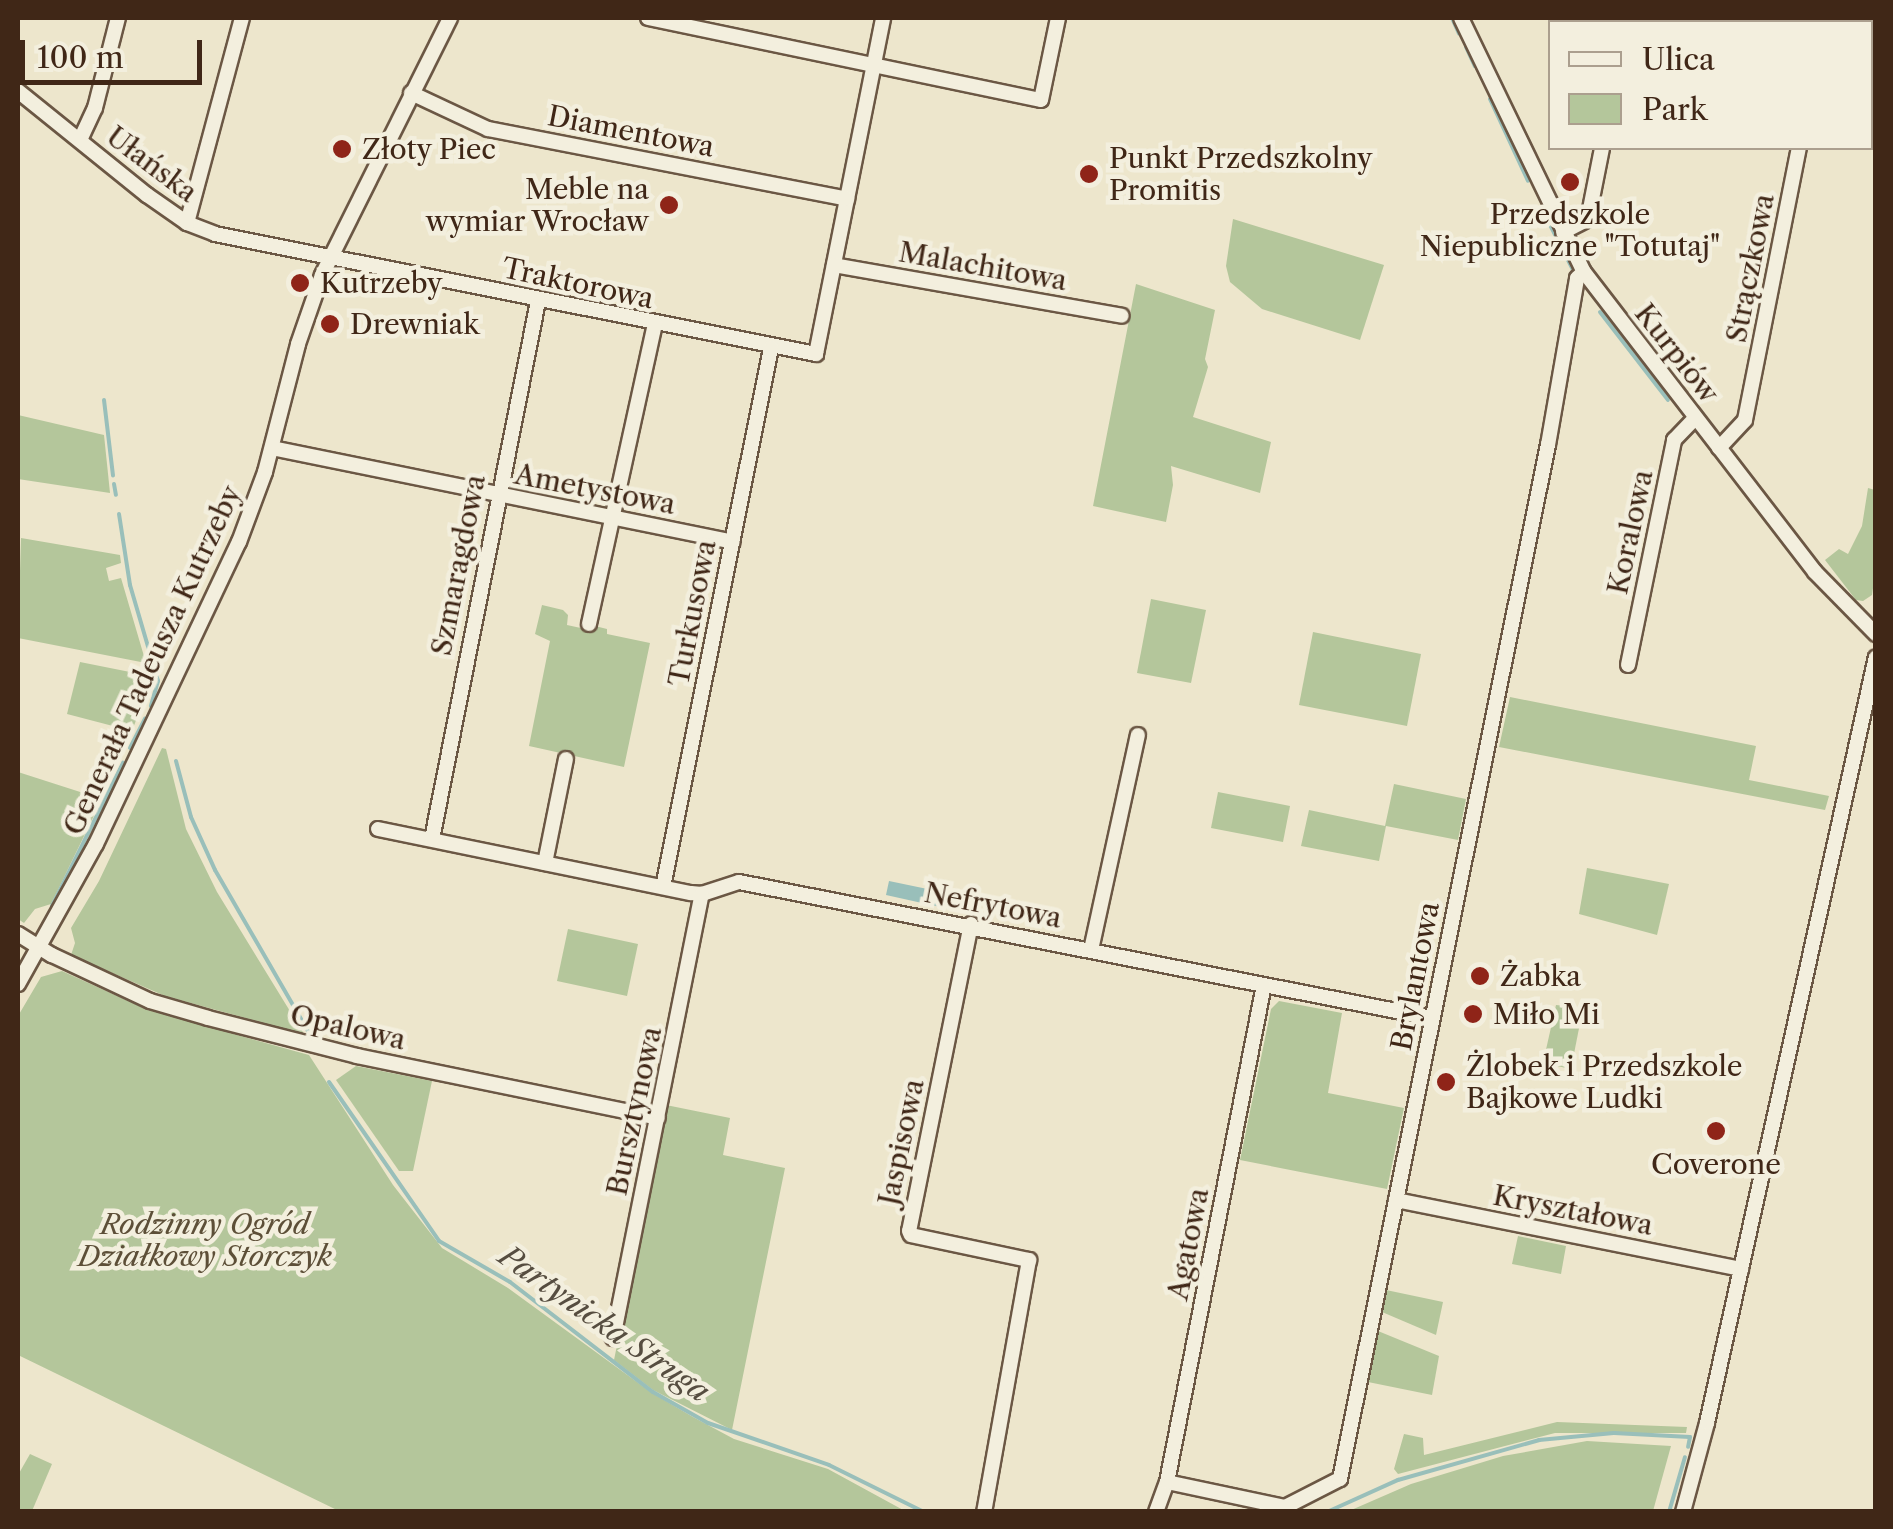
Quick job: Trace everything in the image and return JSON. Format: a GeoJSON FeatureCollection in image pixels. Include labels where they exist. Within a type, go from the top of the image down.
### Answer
{"type":"FeatureCollection","features":[{"type":"Feature","properties":{"kind":"street"},"geometry":{"type":"LineString","coordinates":[[80,140],[95,108],[118,18]]}},
{"type":"Feature","properties":{"kind":"street"},"geometry":{"type":"LineString","coordinates":[[187,224],[242,18]]}},
{"type":"Feature","properties":{"kind":"street","name":"Generała Tadeusza Kutrzeby"},"geometry":{"type":"LineString","coordinates":[[18,984],[105,826],[208,612],[248,521],[272,448],[298,344],[330,256],[450,18]]}},
{"type":"Feature","properties":{"kind":"street"},"geometry":{"type":"LineString","coordinates":[[648,18],[1041,100],[1058,18]]}},
{"type":"Feature","properties":{"kind":"street"},"geometry":{"type":"LineString","coordinates":[[834,265],[883,18]]}},
{"type":"Feature","properties":{"kind":"street","name":"Kurpiów"},"geometry":{"type":"LineString","coordinates":[[1461,18],[1596,291],[1815,572],[1876,634]]}},
{"type":"Feature","properties":{"kind":"street","name":"Ułańska"},"geometry":{"type":"LineString","coordinates":[[18,92],[187,224],[215,234],[330,256]]}},
{"type":"Feature","properties":{"kind":"street","name":"Diamentowa"},"geometry":{"type":"LineString","coordinates":[[411,93],[488,129],[847,199]]}},
{"type":"Feature","properties":{"kind":"street"},"geometry":{"type":"LineString","coordinates":[[1564,232],[1588,219],[1602,150]]}},
{"type":"Feature","properties":{"kind":"street","name":"Strączkowa"},"geometry":{"type":"LineString","coordinates":[[1719,448],[1744,420],[1800,150]]}},
{"type":"Feature","properties":{"kind":"street","name":"Traktorowa"},"geometry":{"type":"LineString","coordinates":[[330,256],[771,348],[816,354],[834,265]]}},
{"type":"Feature","properties":{"kind":"street","name":"Malachitowa"},"geometry":{"type":"LineString","coordinates":[[834,265],[1122,316]]}},
{"type":"Feature","properties":{"kind":"street","name":"Brylantowa"},"geometry":{"type":"LineString","coordinates":[[1166,1482],[1284,1507],[1340,1479],[1572,302],[1577,278],[1584,272]]}},
{"type":"Feature","properties":{"kind":"street"},"geometry":{"type":"LineString","coordinates":[[1572,302],[1596,291]]}},
{"type":"Feature","properties":{"kind":"street","name":"Szmaragdowa"},"geometry":{"type":"LineString","coordinates":[[432,840],[538,300]]}},
{"type":"Feature","properties":{"kind":"street"},"geometry":{"type":"LineString","coordinates":[[589,624],[655,324]]}},
{"type":"Feature","properties":{"kind":"street","name":"Turkusowa"},"geometry":{"type":"LineString","coordinates":[[663,887],[771,348]]}},
{"type":"Feature","properties":{"kind":"street","name":"Koralowa"},"geometry":{"type":"LineString","coordinates":[[1628,665],[1674,440],[1695,418]]}},
{"type":"Feature","properties":{"kind":"street","name":"Ametystowa"},"geometry":{"type":"LineString","coordinates":[[272,448],[732,542]]}},
{"type":"Feature","properties":{"kind":"street"},"geometry":{"type":"LineString","coordinates":[[1683,1512],[1876,657]]}},
{"type":"Feature","properties":{"kind":"street"},"geometry":{"type":"LineString","coordinates":[[1091,950],[1138,735]]}},
{"type":"Feature","properties":{"kind":"street"},"geometry":{"type":"LineString","coordinates":[[545,863],[566,759]]}},
{"type":"Feature","properties":{"kind":"street","name":"Nefrytowa"},"geometry":{"type":"LineString","coordinates":[[378,829],[702,894],[739,882],[971,924],[1432,1018]]}},
{"type":"Feature","properties":{"kind":"street","name":"Bursztynowa"},"geometry":{"type":"LineString","coordinates":[[613,1338],[702,894]]}},
{"type":"Feature","properties":{"kind":"street","name":"Jaspisowa"},"geometry":{"type":"LineString","coordinates":[[971,924],[909,1231],[911,1236],[1029,1260],[984,1512]]}},
{"type":"Feature","properties":{"kind":"street","name":"Opalowa"},"geometry":{"type":"LineString","coordinates":[[18,934],[150,1001],[208,1018],[358,1056],[658,1118]]}},
{"type":"Feature","properties":{"kind":"street","name":"Agatowa"},"geometry":{"type":"LineString","coordinates":[[1156,1512],[1166,1482],[1264,985]]}},
{"type":"Feature","properties":{"kind":"street","name":"Kryształowa"},"geometry":{"type":"LineString","coordinates":[[1396,1200],[1740,1270]]}},
{"type":"Feature","properties":{"kind":"green space"},"geometry":{"type":"Polygon","coordinates":[[[1233,219],[1384,265],[1360,340],[1262,309],[1230,282],[1226,266],[1233,219]]]}},
{"type":"Feature","properties":{"kind":"green space"},"geometry":{"type":"Polygon","coordinates":[[[1136,284],[1215,310],[1205,359],[1208,367],[1193,417],[1271,442],[1260,493],[1171,466],[1173,485],[1166,522],[1093,506],[1136,284]]]}},
{"type":"Feature","properties":{"kind":"green space"},"geometry":{"type":"Polygon","coordinates":[[[18,415],[104,435],[110,493],[18,479],[18,415]]]}},
{"type":"Feature","properties":{"kind":"green space"},"geometry":{"type":"Polygon","coordinates":[[[1868,488],[1875,490],[1875,574],[1872,595],[1863,601],[1856,600],[1825,560],[1839,549],[1848,554],[1862,526],[1868,488]]]}},
{"type":"Feature","properties":{"kind":"green space"},"geometry":{"type":"Polygon","coordinates":[[[21,538],[120,555],[121,563],[106,568],[109,581],[121,578],[146,663],[18,638],[21,538]]]}},
{"type":"Feature","properties":{"kind":"green space"},"geometry":{"type":"Polygon","coordinates":[[[1151,599],[1206,610],[1191,683],[1137,673],[1151,599]]]}},
{"type":"Feature","properties":{"kind":"green space"},"geometry":{"type":"Polygon","coordinates":[[[542,605],[563,610],[568,615],[567,625],[590,630],[595,626],[607,629],[607,634],[650,643],[624,767],[529,746],[550,641],[535,634],[542,605]]]}},
{"type":"Feature","properties":{"kind":"green space"},"geometry":{"type":"Polygon","coordinates":[[[1313,632],[1421,654],[1407,726],[1299,705],[1313,632]]]}},
{"type":"Feature","properties":{"kind":"green space"},"geometry":{"type":"Polygon","coordinates":[[[80,662],[135,673],[138,715],[132,731],[67,714],[80,662]]]}},
{"type":"Feature","properties":{"kind":"green space"},"geometry":{"type":"Polygon","coordinates":[[[1510,697],[1756,746],[1749,780],[1829,796],[1825,810],[1499,747],[1510,697]]]}},
{"type":"Feature","properties":{"kind":"green space"},"geometry":{"type":"Polygon","coordinates":[[[162,748],[166,749],[186,829],[217,892],[304,1034],[165,996],[71,955],[75,943],[71,928],[99,881],[162,748]]]}},
{"type":"Feature","properties":{"kind":"green space"},"geometry":{"type":"Polygon","coordinates":[[[18,772],[102,799],[51,904],[35,909],[24,923],[18,919],[18,772]]]}},
{"type":"Feature","properties":{"kind":"green space"},"geometry":{"type":"Polygon","coordinates":[[[1394,784],[1466,799],[1458,840],[1386,826],[1379,861],[1301,846],[1309,810],[1385,826],[1394,784]]]}},
{"type":"Feature","properties":{"kind":"green space"},"geometry":{"type":"Polygon","coordinates":[[[1218,792],[1290,806],[1283,842],[1211,828],[1218,792]]]}},
{"type":"Feature","properties":{"kind":"green space"},"geometry":{"type":"Polygon","coordinates":[[[1587,868],[1669,884],[1657,935],[1579,914],[1587,868]]]}},
{"type":"Feature","properties":{"kind":"green space"},"geometry":{"type":"Polygon","coordinates":[[[568,929],[638,944],[627,996],[557,981],[568,929]]]}},
{"type":"Feature","properties":{"kind":"green space","name":"Rodzinny Ogród Działkowy Storczyk"},"geometry":{"type":"Polygon","coordinates":[[[62,971],[148,1010],[309,1055],[393,1185],[442,1248],[508,1288],[652,1393],[693,1417],[734,1439],[828,1469],[905,1511],[339,1511],[18,1355],[18,1016],[41,977],[62,971]]]}},
{"type":"Feature","properties":{"kind":"green space"},"geometry":{"type":"Polygon","coordinates":[[[1279,1001],[1342,1013],[1328,1093],[1404,1108],[1387,1189],[1240,1160],[1271,1009],[1279,1001]]]}},
{"type":"Feature","properties":{"kind":"green space"},"geometry":{"type":"Polygon","coordinates":[[[1556,1005],[1583,1008],[1571,1069],[1543,1063],[1556,1005]]]}},
{"type":"Feature","properties":{"kind":"green space"},"geometry":{"type":"Polygon","coordinates":[[[356,1066],[432,1081],[413,1171],[399,1171],[336,1080],[356,1066]]]}},
{"type":"Feature","properties":{"kind":"green space"},"geometry":{"type":"Polygon","coordinates":[[[666,1105],[730,1118],[723,1155],[785,1168],[732,1430],[653,1390],[614,1360],[666,1105]]]}},
{"type":"Feature","properties":{"kind":"green space"},"geometry":{"type":"Polygon","coordinates":[[[1518,1236],[1566,1246],[1561,1274],[1512,1264],[1518,1236]]]}},
{"type":"Feature","properties":{"kind":"green space"},"geometry":{"type":"Polygon","coordinates":[[[1386,1290],[1443,1302],[1436,1335],[1382,1312],[1386,1290]]]}},
{"type":"Feature","properties":{"kind":"green space"},"geometry":{"type":"Polygon","coordinates":[[[1378,1331],[1439,1356],[1432,1395],[1368,1382],[1378,1331]]]}},
{"type":"Feature","properties":{"kind":"green space"},"geometry":{"type":"Polygon","coordinates":[[[1557,1422],[1687,1427],[1686,1433],[1555,1433],[1398,1474],[1394,1469],[1404,1434],[1423,1438],[1424,1455],[1557,1422]]]}},
{"type":"Feature","properties":{"kind":"green space"},"geometry":{"type":"Polygon","coordinates":[[[1587,1441],[1671,1446],[1653,1511],[1349,1511],[1411,1484],[1503,1456],[1587,1441]]]}},
{"type":"Feature","properties":{"kind":"green space"},"geometry":{"type":"Polygon","coordinates":[[[30,1454],[52,1464],[32,1511],[18,1511],[18,1475],[30,1454]]]}},
{"type":"Feature","properties":{"kind":"water"},"geometry":{"type":"Polygon","coordinates":[[[889,881],[961,896],[958,911],[886,895],[889,881]]]}},
{"type":"Feature","properties":{"kind":"waterway"},"geometry":{"type":"LineString","coordinates":[[1452,18],[1459,34]]}},
{"type":"Feature","properties":{"kind":"waterway"},"geometry":{"type":"LineString","coordinates":[[1466,47],[1475,66]]}},
{"type":"Feature","properties":{"kind":"waterway"},"geometry":{"type":"LineString","coordinates":[[1490,99],[1528,181]]}},
{"type":"Feature","properties":{"kind":"waterway"},"geometry":{"type":"LineString","coordinates":[[1543,211],[1573,270]]}},
{"type":"Feature","properties":{"kind":"waterway"},"geometry":{"type":"LineString","coordinates":[[1600,312],[1668,400]]}},
{"type":"Feature","properties":{"kind":"waterway","name":"Partynicka Struga"},"geometry":{"type":"LineString","coordinates":[[104,400],[113,475]]}},
{"type":"Feature","properties":{"kind":"waterway","name":"Partynicka Struga"},"geometry":{"type":"LineString","coordinates":[[114,484],[116,495]]}},
{"type":"Feature","properties":{"kind":"waterway","name":"Partynicka Struga"},"geometry":{"type":"LineString","coordinates":[[119,514],[130,585],[158,681],[151,706]]}},
{"type":"Feature","properties":{"kind":"waterway"},"geometry":{"type":"LineString","coordinates":[[130,748],[145,719]]}},
{"type":"Feature","properties":{"kind":"waterway","name":"Partynicka Struga"},"geometry":{"type":"LineString","coordinates":[[176,761],[191,817],[215,870],[308,1031]]}},
{"type":"Feature","properties":{"kind":"waterway"},"geometry":{"type":"LineString","coordinates":[[52,906],[123,763]]}},
{"type":"Feature","properties":{"kind":"waterway","name":"Partynicka Struga"},"geometry":{"type":"LineString","coordinates":[[329,1082],[439,1241],[510,1282],[653,1392],[708,1423],[829,1465],[924,1512]]}},
{"type":"Feature","properties":{"kind":"waterway","name":"Partynicka Struga"},"geometry":{"type":"LineString","coordinates":[[1327,1512],[1398,1480],[1539,1440],[1614,1433],[1690,1437],[1688,1447]]}},
{"type":"Feature","properties":{"kind":"waterway"},"geometry":{"type":"LineString","coordinates":[[1669,1512],[1685,1457]]}},
{"type":"Feature","properties":{"kind":"place","name":"Złoty Piec"},"geometry":{"type":"Point","coordinates":[342,149]}},
{"type":"Feature","properties":{"kind":"place","name":"Punkt Przedszkolny Promitis"},"geometry":{"type":"Point","coordinates":[1089,174]}},
{"type":"Feature","properties":{"kind":"place","name":"Przedszkole Niepubliczne \"Totutaj\""},"geometry":{"type":"Point","coordinates":[1570,182]}},
{"type":"Feature","properties":{"kind":"place","name":"Meble na wymiar Wrocław"},"geometry":{"type":"Point","coordinates":[669,205]}},
{"type":"Feature","properties":{"kind":"place","name":"Kutrzeby"},"geometry":{"type":"Point","coordinates":[300,283]}},
{"type":"Feature","properties":{"kind":"place","name":"Drewniak"},"geometry":{"type":"Point","coordinates":[330,324]}},
{"type":"Feature","properties":{"kind":"place","name":"Żabka"},"geometry":{"type":"Point","coordinates":[1480,976]}},
{"type":"Feature","properties":{"kind":"place","name":"Miło Mi"},"geometry":{"type":"Point","coordinates":[1473,1014]}},
{"type":"Feature","properties":{"kind":"place","name":"Żlobek i Przedszkole Bajkowe Ludki"},"geometry":{"type":"Point","coordinates":[1446,1082]}},
{"type":"Feature","properties":{"kind":"place","name":"Coverone"},"geometry":{"type":"Point","coordinates":[1716,1131]}}]}
